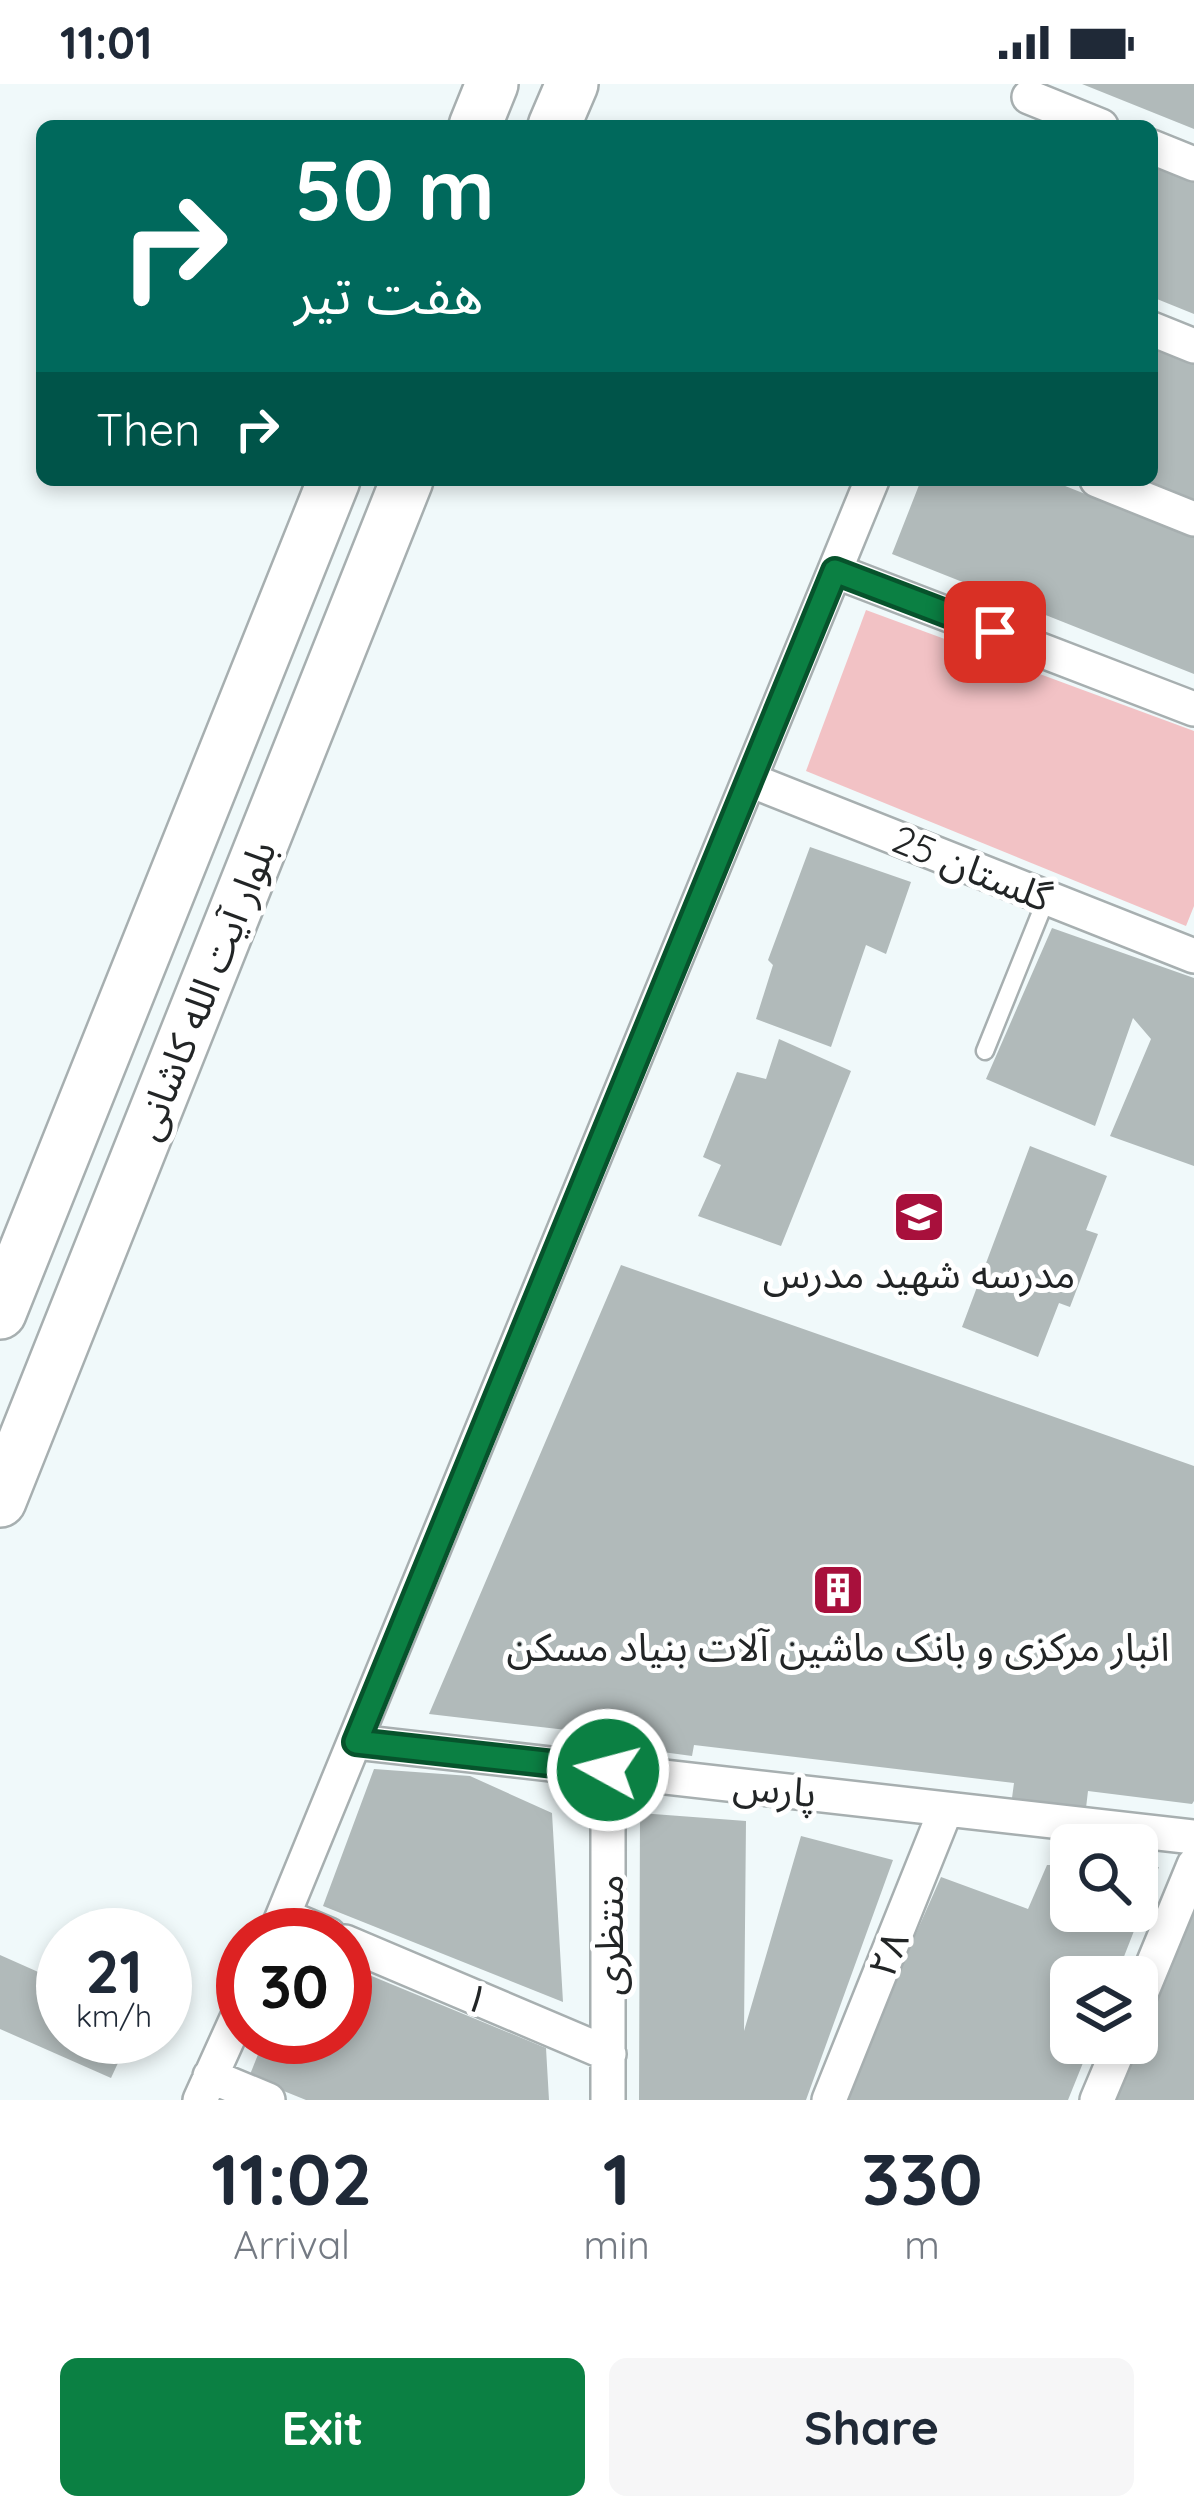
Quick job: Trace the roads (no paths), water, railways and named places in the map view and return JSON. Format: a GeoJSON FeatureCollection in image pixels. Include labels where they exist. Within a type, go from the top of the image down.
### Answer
{"type":"FeatureCollection","features":[{"type":"Feature","properties":{"kind":"main road"},"geometry":{"type":"LineString","coordinates":[[477,120],[492,84]]}},
{"type":"Feature","properties":{"kind":"main road"},"geometry":{"type":"LineString","coordinates":[[557,120],[572,84]]}},
{"type":"Feature","properties":{"kind":"main road","name":"بلوار آیت الله کاشانی"},"geometry":{"type":"LineString","coordinates":[[0,1313],[332,486]]}},
{"type":"Feature","properties":{"kind":"main road","name":"بلوار آیت الله کاشانی"},"geometry":{"type":"LineString","coordinates":[[0,1501],[405,486]]}},
{"type":"Feature","properties":{"kind":"street"},"geometry":{"type":"LineString","coordinates":[[1027,102],[1082,120]]}},
{"type":"Feature","properties":{"kind":"street"},"geometry":{"type":"LineString","coordinates":[[1158,149],[1194,164]]}},
{"type":"Feature","properties":{"kind":"street"},"geometry":{"type":"LineString","coordinates":[[1158,331],[1194,346]]}},
{"type":"Feature","properties":{"kind":"street"},"geometry":{"type":"LineString","coordinates":[[287,1908],[870,486]]}},
{"type":"Feature","properties":{"kind":"street"},"geometry":{"type":"LineString","coordinates":[[1112,486],[1194,519]]}},
{"type":"Feature","properties":{"kind":"street"},"geometry":{"type":"LineString","coordinates":[[835,571],[1194,709]]}},
{"type":"Feature","properties":{"kind":"street","name":"گلستان 25"},"geometry":{"type":"LineString","coordinates":[[750,780],[1194,956]]}},
{"type":"Feature","properties":{"kind":"street","name":"پارس"},"geometry":{"type":"LineString","coordinates":[[356,1742],[1194,1837]]}},
{"type":"Feature","properties":{"kind":"street","name":"منتظری"},"geometry":{"type":"LineString","coordinates":[[608,1770],[608,2100]]}},
{"type":"Feature","properties":{"kind":"street","name":"۲۸"},"geometry":{"type":"LineString","coordinates":[[829,2100],[946,1809]]}},
{"type":"Feature","properties":{"kind":"street"},"geometry":{"type":"LineString","coordinates":[[1156,1956],[1194,1865]]}},
{"type":"Feature","properties":{"kind":"street","name":"۱"},"geometry":{"type":"LineString","coordinates":[[372,1953],[609,2054]]}},
{"type":"Feature","properties":{"kind":"street"},"geometry":{"type":"LineString","coordinates":[[1097,2100],[1112,2064]]}},
{"type":"Feature","properties":{"kind":"street"},"geometry":{"type":"LineString","coordinates":[[205,2088],[268,2100]]}},
{"type":"Feature","properties":{"kind":"lane"},"geometry":{"type":"LineString","coordinates":[[985,1051],[1047,897]]}},
{"type":"Feature","properties":{"kind":"place","name":"مدرسه شهید مدرس"},"geometry":{"type":"Point","coordinates":[919,1217]}},
{"type":"Feature","properties":{"kind":"place","name":"انبار مرکزی و بانک ماشین آلات بنیاد مسکن"},"geometry":{"type":"Point","coordinates":[838,1590]}}]}
